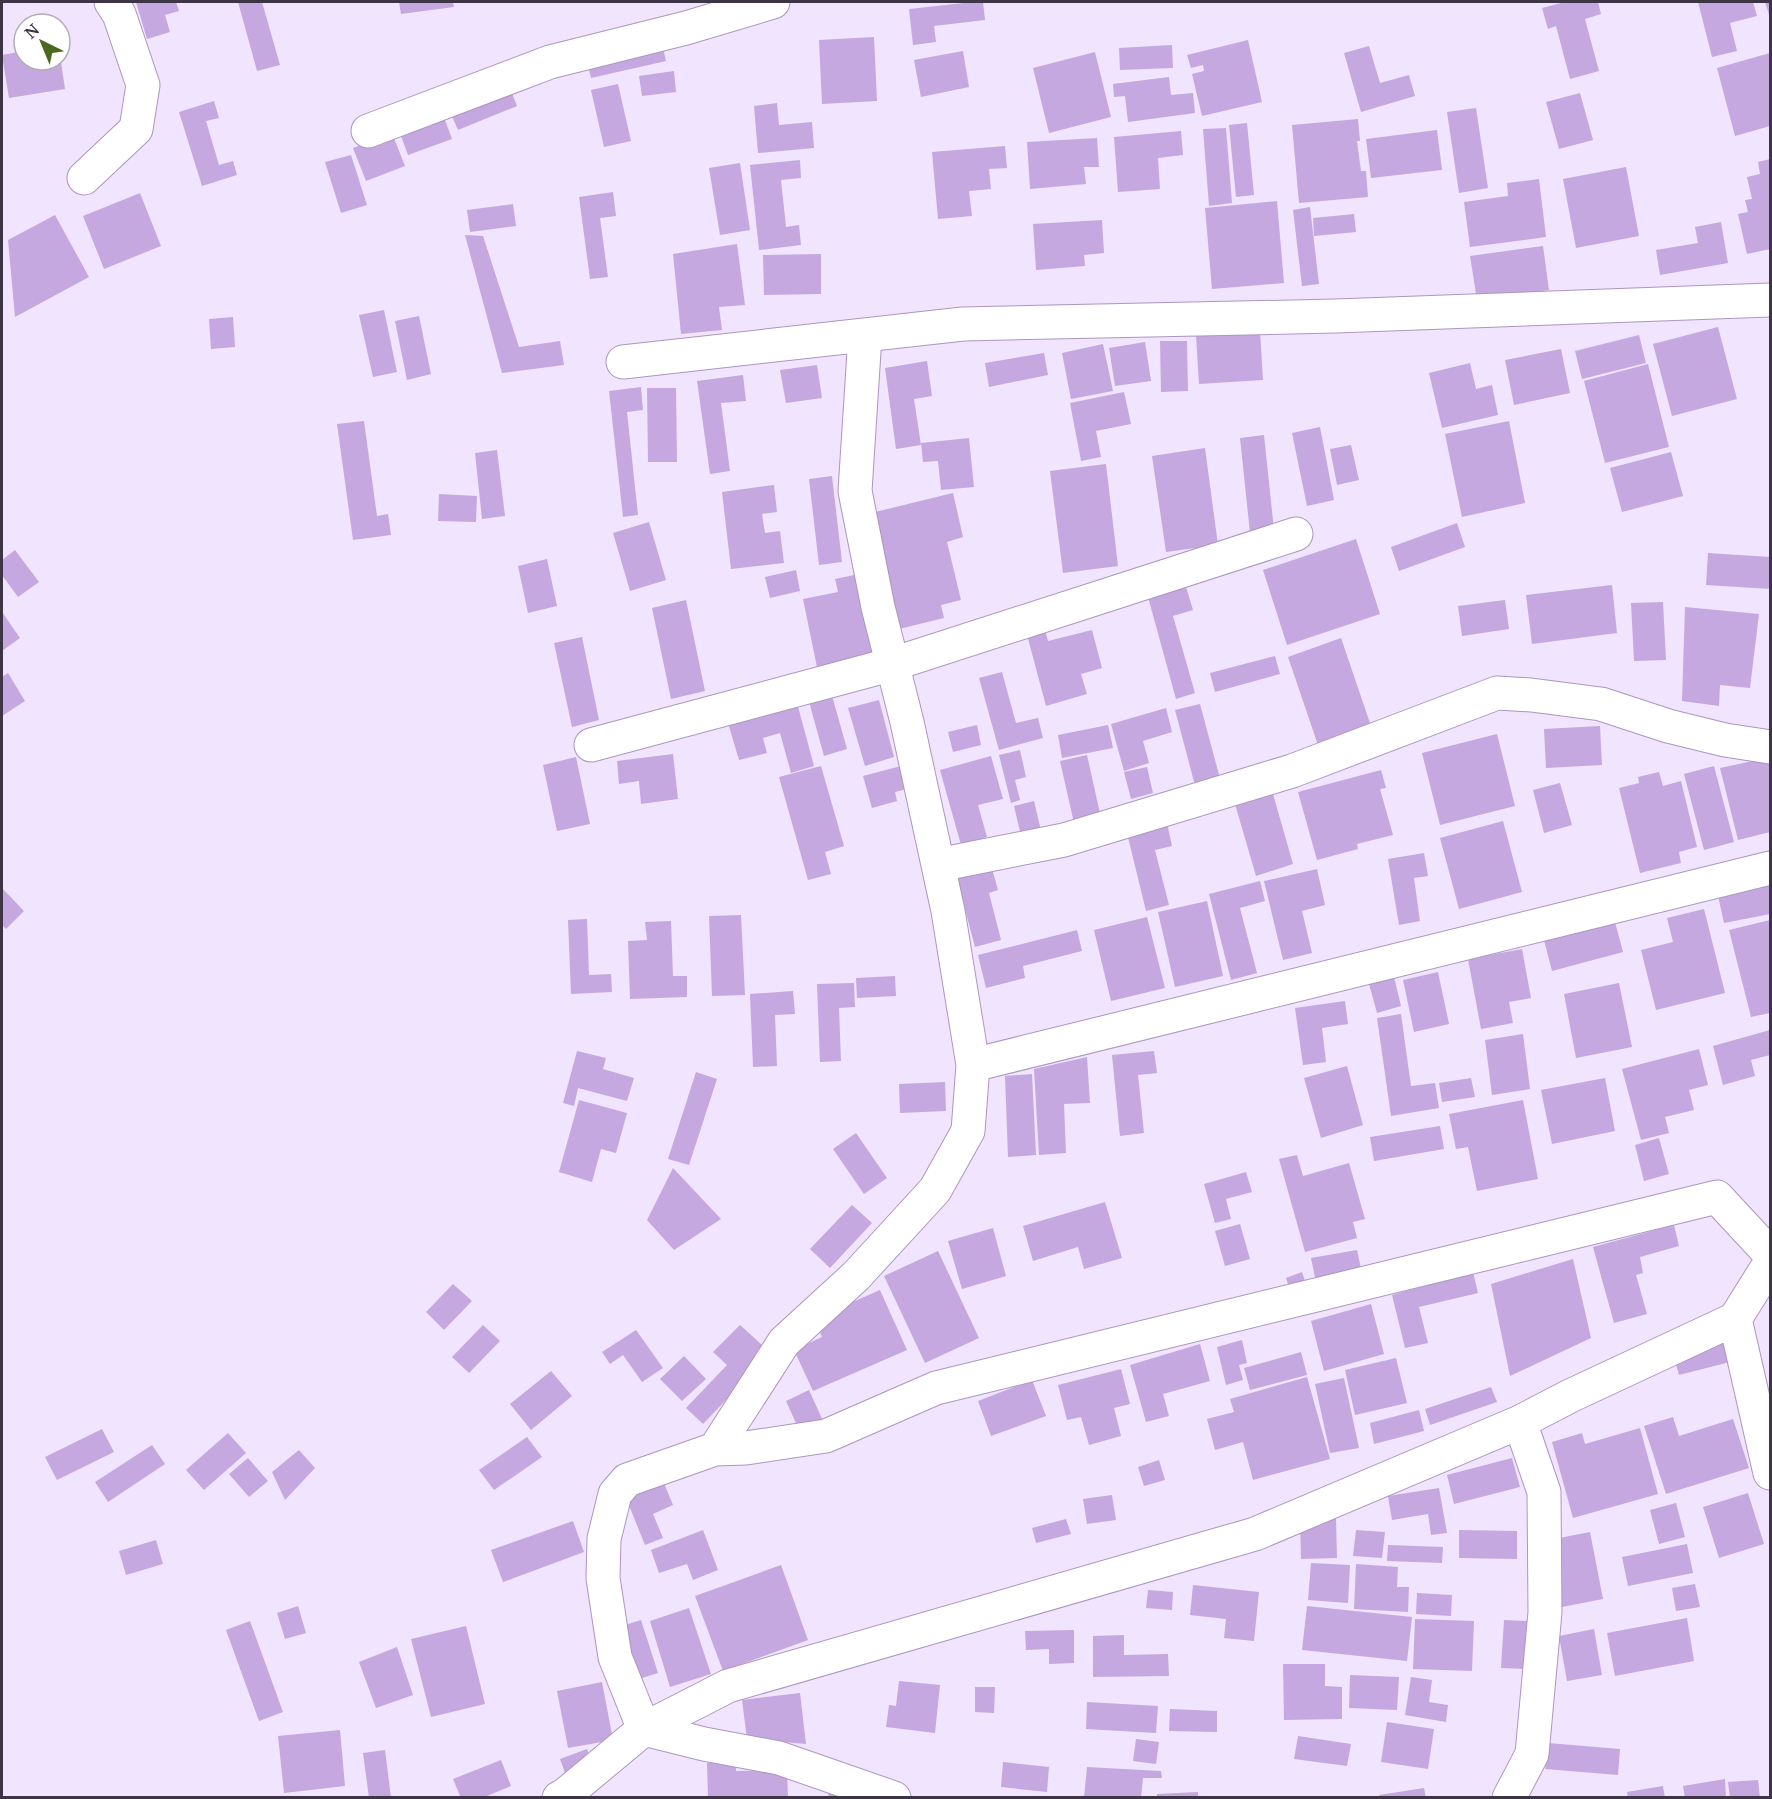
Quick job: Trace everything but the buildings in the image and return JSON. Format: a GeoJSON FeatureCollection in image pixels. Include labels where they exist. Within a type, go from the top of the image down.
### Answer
{"type":"FeatureCollection","features":[{"type":"Feature","properties":{"kind":"street"},"geometry":{"type":"LineString","coordinates":[[84,178],[136,129],[143,86],[120,14],[111,2]]}},
{"type":"Feature","properties":{"kind":"street"},"geometry":{"type":"LineString","coordinates":[[368,131],[550,62],[686,28],[773,2]]}},
{"type":"Feature","properties":{"kind":"street"},"geometry":{"type":"LineString","coordinates":[[623,362],[963,324],[1347,316],[1770,300]]}},
{"type":"Feature","properties":{"kind":"street"},"geometry":{"type":"LineString","coordinates":[[715,1449],[784,1342],[856,1276],[935,1190],[968,1131],[973,1065],[948,911],[893,664],[878,607],[855,491],[865,336]]}},
{"type":"Feature","properties":{"kind":"street"},"geometry":{"type":"LineString","coordinates":[[591,745],[893,664],[1296,534]]}},
{"type":"Feature","properties":{"kind":"street"},"geometry":{"type":"LineString","coordinates":[[938,865],[1064,840],[1281,775],[1497,693],[1601,704],[1668,726],[1725,740],[1770,747]]}},
{"type":"Feature","properties":{"kind":"street"},"geometry":{"type":"LineString","coordinates":[[973,1065],[1770,868]]}},
{"type":"Feature","properties":{"kind":"street"},"geometry":{"type":"LineString","coordinates":[[644,1729],[615,1657],[603,1578],[604,1539],[615,1494],[627,1480],[715,1449],[746,1448],[826,1436],[936,1388],[1717,1197],[1770,1254]]}},
{"type":"Feature","properties":{"kind":"street"},"geometry":{"type":"LineString","coordinates":[[559,1797],[566,1794],[644,1729],[728,1686],[1256,1534],[1520,1422],[1570,1396],[1736,1319],[1770,1263]]}},
{"type":"Feature","properties":{"kind":"street"},"geometry":{"type":"LineString","coordinates":[[1736,1319],[1770,1473]]}},
{"type":"Feature","properties":{"kind":"street"},"geometry":{"type":"LineString","coordinates":[[1509,1797],[1532,1754],[1545,1612],[1544,1492],[1520,1422]]}},
{"type":"Feature","properties":{"kind":"street"},"geometry":{"type":"LineString","coordinates":[[644,1729],[704,1744],[779,1758],[894,1797]]}}]}
